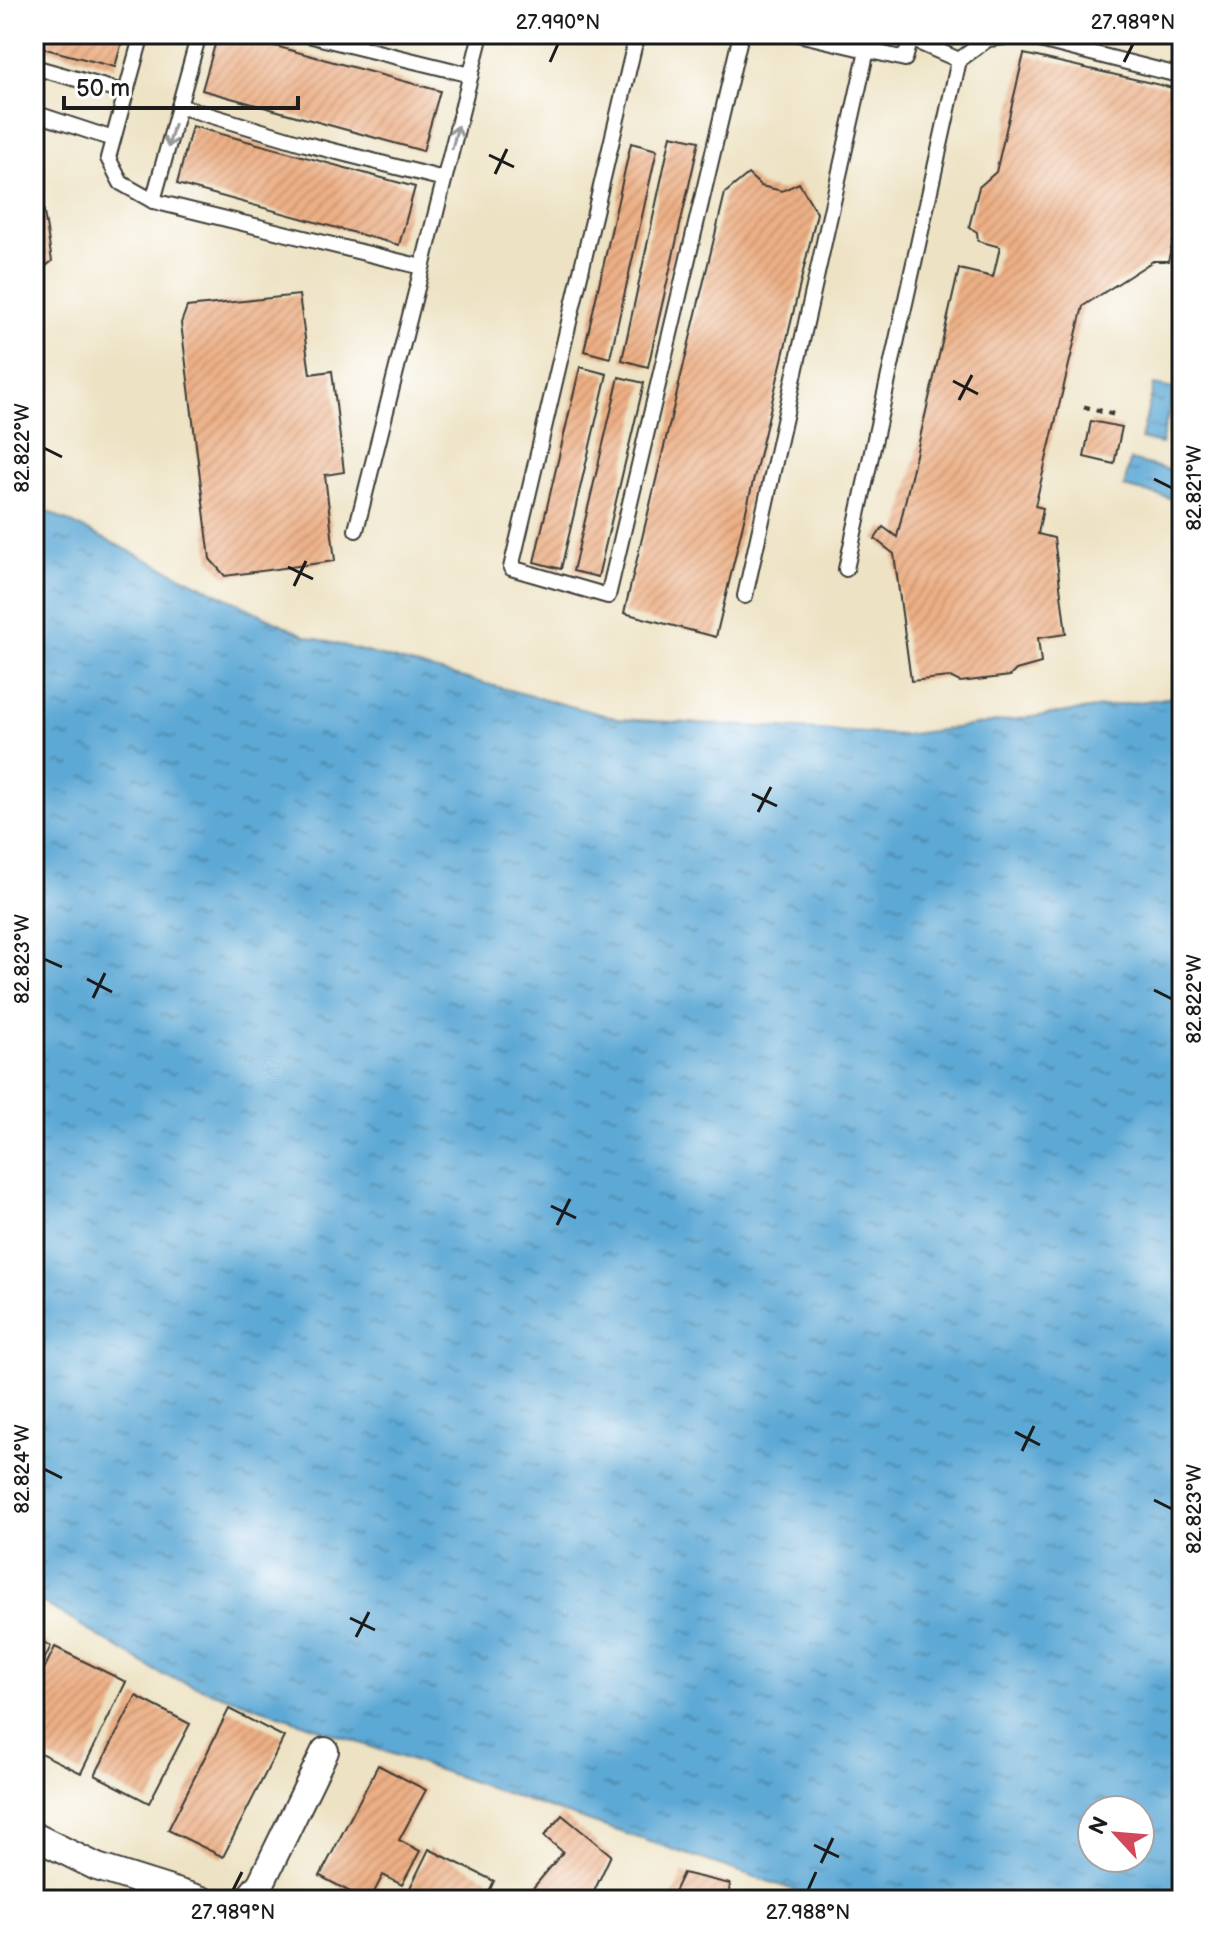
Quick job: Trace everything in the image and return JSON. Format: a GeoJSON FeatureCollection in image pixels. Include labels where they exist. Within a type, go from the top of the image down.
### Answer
{"type":"FeatureCollection","features":[{"type":"Feature","properties":{"kind":"street"},"geometry":{"type":"LineString","coordinates":[[247,1900],[261,1883],[325,1751]]}},
{"type":"Feature","properties":{"kind":"street"},"geometry":{"type":"LineString","coordinates":[[34,1836],[97,1867],[202,1900]]}},
{"type":"Feature","properties":{"kind":"lane"},"geometry":{"type":"LineString","coordinates":[[142,34],[108,158],[121,183],[153,201],[422,267]]}},
{"type":"Feature","properties":{"kind":"lane"},"geometry":{"type":"LineString","coordinates":[[153,201],[199,34]]}},
{"type":"Feature","properties":{"kind":"lane"},"geometry":{"type":"LineString","coordinates":[[304,34],[471,75]]}},
{"type":"Feature","properties":{"kind":"lane"},"geometry":{"type":"LineString","coordinates":[[356,530],[481,34]]}},
{"type":"Feature","properties":{"kind":"lane"},"geometry":{"type":"LineString","coordinates":[[637,34],[511,568],[608,596],[741,34]]}},
{"type":"Feature","properties":{"kind":"lane"},"geometry":{"type":"LineString","coordinates":[[798,34],[905,59],[912,36],[959,60]]}},
{"type":"Feature","properties":{"kind":"lane"},"geometry":{"type":"LineString","coordinates":[[846,569],[959,60],[988,39],[1020,35],[1182,76]]}},
{"type":"Feature","properties":{"kind":"lane"},"geometry":{"type":"LineString","coordinates":[[745,596],[867,50]]}},
{"type":"Feature","properties":{"kind":"lane"},"geometry":{"type":"LineString","coordinates":[[34,67],[126,93]]}},
{"type":"Feature","properties":{"kind":"lane"},"geometry":{"type":"LineString","coordinates":[[179,106],[302,143],[444,179]]}},
{"type":"Feature","properties":{"kind":"lane"},"geometry":{"type":"LineString","coordinates":[[34,113],[113,139]]}},
{"type":"Feature","properties":{"kind":"path"},"geometry":{"type":"LineString","coordinates":[[1084,407],[1117,415]]}},
{"type":"Feature","properties":{"kind":"water"},"geometry":{"type":"Polygon","coordinates":[[[1154,385],[1174,389],[1161,444],[1141,439],[1154,385]]]}},
{"type":"Feature","properties":{"kind":"water"},"geometry":{"type":"Polygon","coordinates":[[[1130,460],[1182,473],[1177,500],[1124,487],[1130,460]]]}},
{"type":"Feature","properties":{"kind":"water"},"geometry":{"type":"Polygon","coordinates":[[[34,505],[306,636],[619,719],[904,735],[1182,696],[1182,1900],[824,1900],[161,1674],[34,1597],[34,505]]]}},
{"type":"Feature","properties":{"kind":"building"},"geometry":{"type":"Polygon","coordinates":[[[34,34],[124,34],[115,67],[34,46],[34,34]]]}},
{"type":"Feature","properties":{"kind":"building"},"geometry":{"type":"Polygon","coordinates":[[[218,34],[231,34],[440,91],[423,151],[202,90],[218,34]]]}},
{"type":"Feature","properties":{"kind":"building"},"geometry":{"type":"Polygon","coordinates":[[[1024,54],[1182,90],[1182,207],[1168,261],[1153,261],[1083,306],[1035,506],[1043,508],[1038,534],[1054,538],[1066,634],[1038,638],[1041,663],[1016,670],[1010,676],[960,682],[950,677],[911,681],[894,554],[875,539],[883,527],[897,537],[959,269],[993,277],[1000,247],[978,241],[977,232],[969,227],[979,187],[996,172],[1024,54]]]}},
{"type":"Feature","properties":{"kind":"building"},"geometry":{"type":"Polygon","coordinates":[[[192,126],[415,187],[399,245],[177,184],[192,126]]]}},
{"type":"Feature","properties":{"kind":"building"},"geometry":{"type":"Polygon","coordinates":[[[671,135],[699,141],[648,367],[622,360],[671,135]]]}},
{"type":"Feature","properties":{"kind":"building"},"geometry":{"type":"Polygon","coordinates":[[[631,143],[657,150],[610,358],[584,351],[631,143]]]}},
{"type":"Feature","properties":{"kind":"building"},"geometry":{"type":"Polygon","coordinates":[[[34,164],[52,261],[34,273],[34,164]]]}},
{"type":"Feature","properties":{"kind":"building"},"geometry":{"type":"Polygon","coordinates":[[[748,174],[761,186],[782,191],[799,183],[817,213],[716,637],[624,613],[725,193],[748,174]]]}},
{"type":"Feature","properties":{"kind":"building"},"geometry":{"type":"Polygon","coordinates":[[[299,295],[310,374],[332,371],[344,472],[325,475],[335,561],[225,576],[210,559],[181,323],[187,307],[299,295]]]}},
{"type":"Feature","properties":{"kind":"building"},"geometry":{"type":"Polygon","coordinates":[[[580,367],[607,374],[561,569],[534,562],[580,367]]]}},
{"type":"Feature","properties":{"kind":"building"},"geometry":{"type":"Polygon","coordinates":[[[619,377],[644,383],[598,577],[573,571],[619,377]]]}},
{"type":"Feature","properties":{"kind":"building"},"geometry":{"type":"Polygon","coordinates":[[[1091,421],[1122,427],[1114,464],[1084,457],[1091,421]]]}},
{"type":"Feature","properties":{"kind":"building"},"geometry":{"type":"Polygon","coordinates":[[[34,1637],[51,1646],[34,1680],[34,1637]]]}},
{"type":"Feature","properties":{"kind":"building"},"geometry":{"type":"Polygon","coordinates":[[[55,1647],[126,1682],[81,1773],[34,1750],[34,1689],[55,1647]]]}},
{"type":"Feature","properties":{"kind":"building"},"geometry":{"type":"Polygon","coordinates":[[[136,1696],[190,1724],[149,1803],[95,1775],[136,1696]]]}},
{"type":"Feature","properties":{"kind":"building"},"geometry":{"type":"Polygon","coordinates":[[[229,1709],[284,1737],[223,1857],[168,1830],[229,1709]]]}},
{"type":"Feature","properties":{"kind":"building"},"geometry":{"type":"Polygon","coordinates":[[[378,1765],[426,1790],[399,1840],[420,1851],[402,1885],[383,1875],[370,1900],[365,1900],[320,1876],[378,1765]]]}},
{"type":"Feature","properties":{"kind":"building"},"geometry":{"type":"Polygon","coordinates":[[[562,1815],[611,1855],[590,1900],[523,1900],[563,1852],[544,1836],[562,1815]]]}},
{"type":"Feature","properties":{"kind":"building"},"geometry":{"type":"Polygon","coordinates":[[[429,1849],[494,1881],[485,1900],[404,1900],[429,1849]]]}},
{"type":"Feature","properties":{"kind":"building"},"geometry":{"type":"Polygon","coordinates":[[[683,1873],[730,1884],[728,1900],[670,1900],[683,1873]]]}}]}
